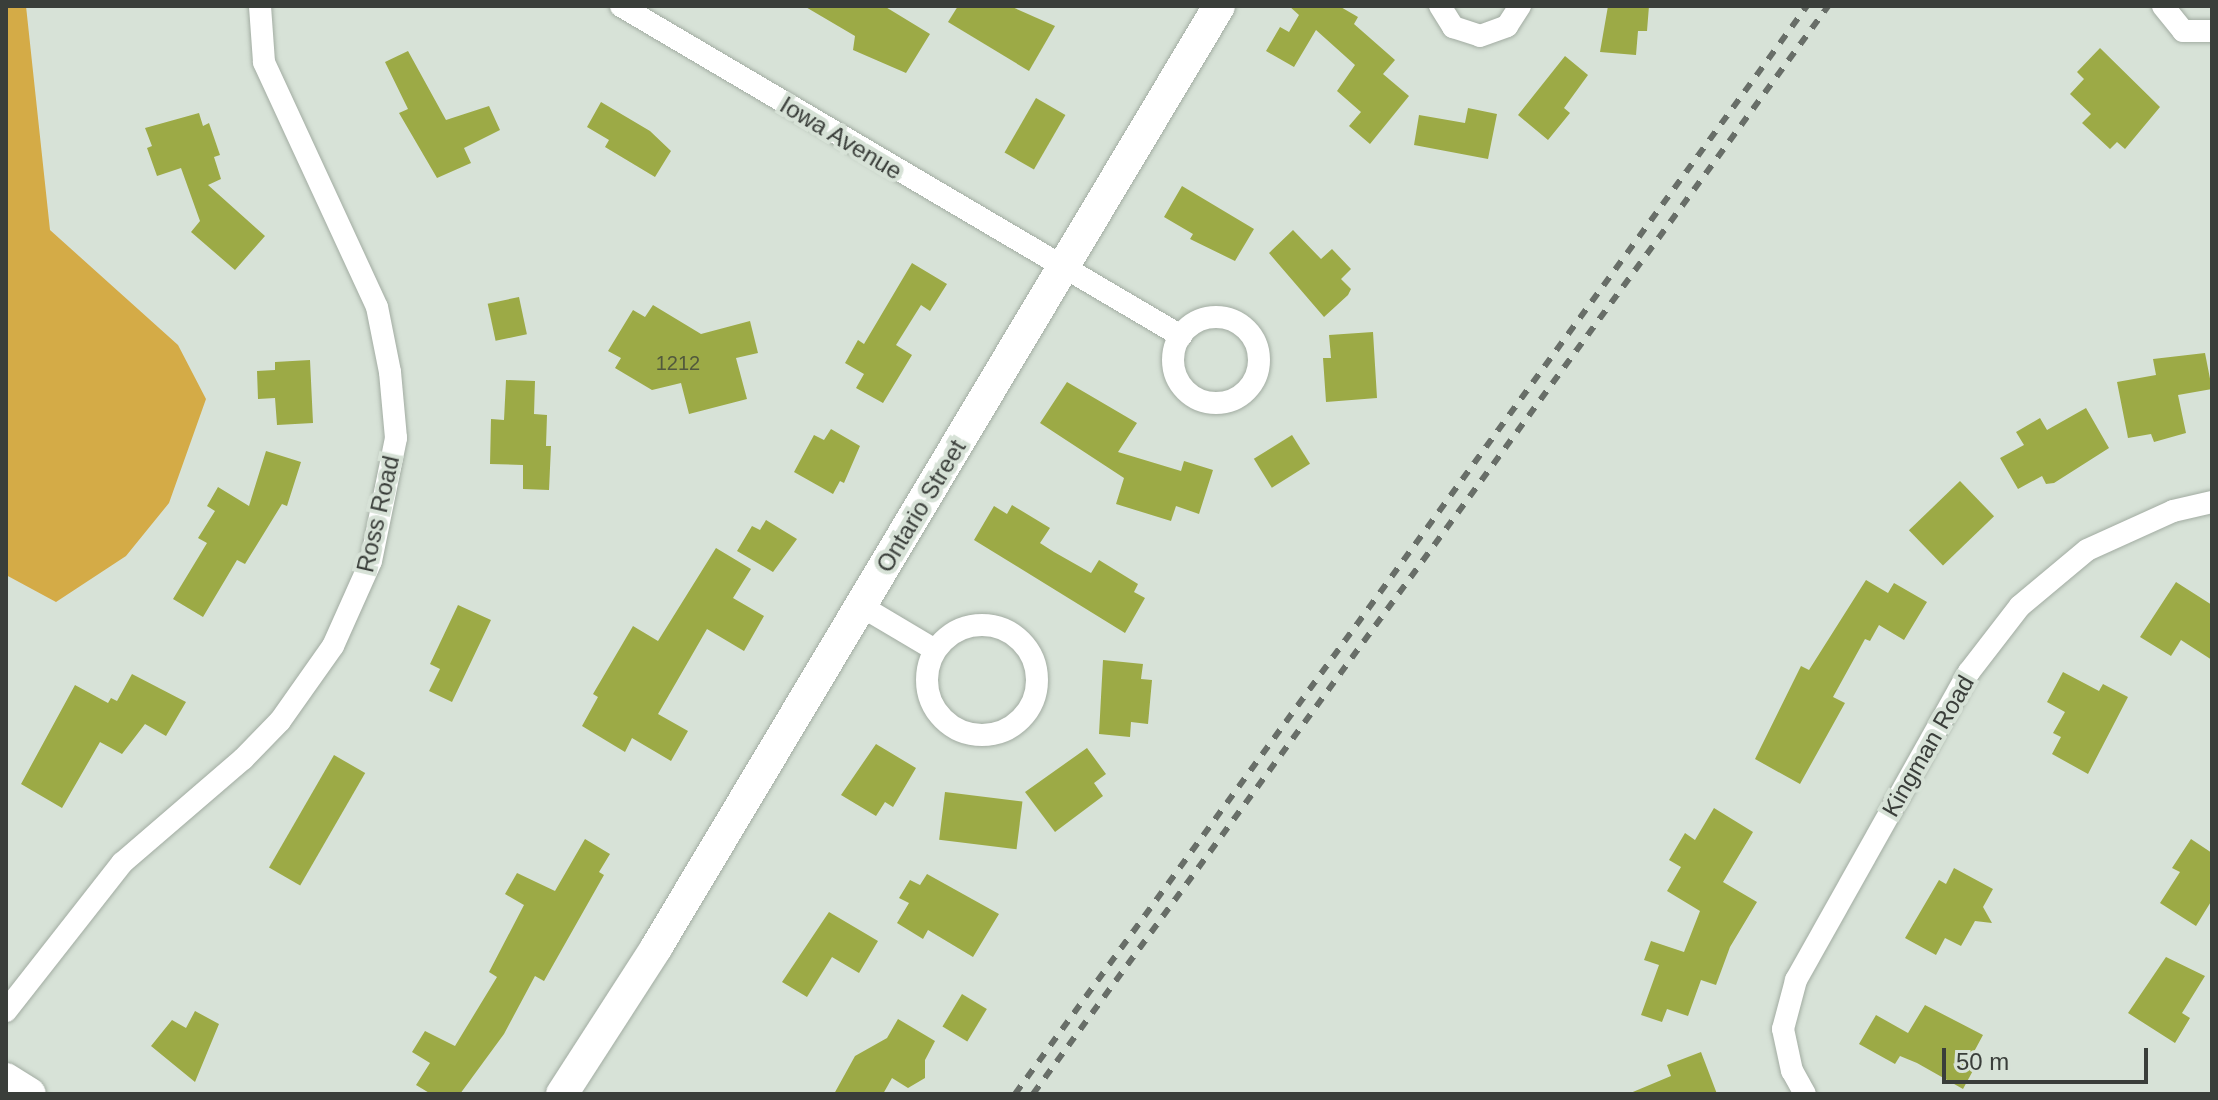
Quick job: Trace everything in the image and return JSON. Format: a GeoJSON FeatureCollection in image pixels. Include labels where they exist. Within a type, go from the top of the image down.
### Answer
{"type":"FeatureCollection","features":[{"type":"Feature","properties":{"kind":"main road","name":"Ontario Street"},"geometry":{"type":"LineString","coordinates":[[562,1094],[621,1005],[1219,6]]}},
{"type":"Feature","properties":{"kind":"main road","name":"Ontario Street"},"geometry":{"type":"LineString","coordinates":[[580,1094],[621,1005]]}},
{"type":"Feature","properties":{"kind":"main road"},"geometry":{"type":"LineString","coordinates":[[6,1079],[30,1094]]}},
{"type":"Feature","properties":{"kind":"street","name":"Ross Road"},"geometry":{"type":"LineString","coordinates":[[6,1011],[122,863],[243,759],[280,721],[333,646],[371,561],[396,438],[388,359],[372,294],[264,62],[260,6]]}},
{"type":"Feature","properties":{"kind":"street","name":"Iowa Avenue"},"geometry":{"type":"LineString","coordinates":[[621,6],[1181,336]]}},
{"type":"Feature","properties":{"kind":"street"},"geometry":{"type":"LineString","coordinates":[[1440,6],[1453,27],[1480,36],[1507,26],[1520,6]]}},
{"type":"Feature","properties":{"kind":"street"},"geometry":{"type":"LineString","coordinates":[[2163,6],[2183,31],[2212,31]]}},
{"type":"Feature","properties":{"kind":"street","name":"Kingman Road"},"geometry":{"type":"LineString","coordinates":[[1805,1094],[1792,1071],[1783,1029],[1796,980],[1969,672],[2020,606],[2087,550],[2173,511],[2212,502]]}},
{"type":"Feature","properties":{"kind":"street"},"geometry":{"type":"LineString","coordinates":[[861,606],[935,650]]}},
{"type":"Feature","properties":{"kind":"street"},"geometry":{"type":"LineString","coordinates":[[973,625],[1007,630],[1021,640],[1037,671],[1031,705],[1021,719],[999,732],[973,735],[957,730],[932,706],[927,689],[935,650],[956,630],[973,625]]}},
{"type":"Feature","properties":{"kind":"shaded area"},"geometry":{"type":"Polygon","coordinates":[[[6,6],[26,6],[50,230],[178,345],[206,399],[169,503],[126,556],[56,602],[6,575],[6,6]]]}},
{"type":"Feature","properties":{"kind":"building"},"geometry":{"type":"Polygon","coordinates":[[[804,6],[884,6],[930,34],[906,73],[853,50],[855,36],[804,6]]]}},
{"type":"Feature","properties":{"kind":"building"},"geometry":{"type":"Polygon","coordinates":[[[958,6],[1010,6],[1055,26],[1029,71],[948,22],[958,6]]]}},
{"type":"Feature","properties":{"kind":"building"},"geometry":{"type":"Polygon","coordinates":[[[1289,6],[1339,6],[1358,17],[1354,24],[1395,60],[1383,74],[1409,96],[1370,144],[1349,126],[1361,112],[1337,91],[1355,65],[1316,30],[1294,67],[1266,51],[1280,27],[1289,32],[1299,15],[1289,6]]]}},
{"type":"Feature","properties":{"kind":"building"},"geometry":{"type":"Polygon","coordinates":[[[1608,6],[1649,6],[1647,31],[1638,31],[1636,55],[1600,52],[1608,6]]]}},
{"type":"Feature","properties":{"kind":"building"},"geometry":{"type":"Polygon","coordinates":[[[2100,48],[2160,107],[2125,149],[2117,142],[2110,149],[2082,123],[2091,114],[2070,94],[2084,79],[2077,72],[2100,48]]]}},
{"type":"Feature","properties":{"kind":"building"},"geometry":{"type":"Polygon","coordinates":[[[408,51],[446,120],[489,106],[500,130],[464,148],[471,163],[437,178],[399,113],[408,109],[385,62],[408,51]]]}},
{"type":"Feature","properties":{"kind":"building"},"geometry":{"type":"Polygon","coordinates":[[[1565,56],[1588,75],[1564,108],[1570,113],[1548,140],[1518,115],[1565,56]]]}},
{"type":"Feature","properties":{"kind":"building"},"geometry":{"type":"Polygon","coordinates":[[[1036,98],[1065,115],[1034,170],[1004,153],[1036,98]]]}},
{"type":"Feature","properties":{"kind":"building"},"geometry":{"type":"Polygon","coordinates":[[[601,102],[650,131],[671,151],[655,177],[605,147],[609,140],[587,127],[601,102]]]}},
{"type":"Feature","properties":{"kind":"building"},"geometry":{"type":"Polygon","coordinates":[[[1468,108],[1497,114],[1488,159],[1414,145],[1419,115],[1465,123],[1468,108]]]}},
{"type":"Feature","properties":{"kind":"building"},"geometry":{"type":"Polygon","coordinates":[[[199,113],[203,126],[209,123],[220,155],[214,157],[221,179],[208,185],[265,236],[235,270],[191,232],[200,221],[181,168],[157,176],[147,148],[152,146],[145,128],[199,113]]]}},
{"type":"Feature","properties":{"kind":"building"},"geometry":{"type":"Polygon","coordinates":[[[1182,186],[1254,229],[1235,261],[1190,239],[1193,234],[1164,217],[1182,186]]]}},
{"type":"Feature","properties":{"kind":"building"},"geometry":{"type":"Polygon","coordinates":[[[1293,230],[1321,259],[1332,249],[1351,269],[1341,279],[1351,289],[1348,295],[1324,317],[1269,253],[1293,230]]]}},
{"type":"Feature","properties":{"kind":"building"},"geometry":{"type":"Polygon","coordinates":[[[912,263],[947,284],[930,311],[921,305],[896,345],[912,355],[883,403],[856,388],[864,374],[845,363],[858,340],[864,344],[912,263]]]}},
{"type":"Feature","properties":{"kind":"building"},"geometry":{"type":"Polygon","coordinates":[[[519,297],[527,334],[496,341],[488,304],[519,297]]]}},
{"type":"Feature","properties":{"kind":"building"},"geometry":{"type":"Polygon","coordinates":[[[653,305],[701,334],[750,321],[758,353],[736,358],[747,399],[689,414],[681,383],[652,390],[615,368],[621,358],[608,351],[633,310],[645,317],[653,305]]]}},
{"type":"Feature","properties":{"kind":"building"},"geometry":{"type":"Polygon","coordinates":[[[1373,332],[1377,398],[1326,402],[1323,358],[1331,358],[1329,335],[1373,332]]]}},
{"type":"Feature","properties":{"kind":"building"},"geometry":{"type":"Polygon","coordinates":[[[2205,353],[2212,389],[2178,395],[2186,433],[2154,442],[2151,434],[2128,438],[2117,382],[2156,375],[2153,359],[2205,353]]]}},
{"type":"Feature","properties":{"kind":"building"},"geometry":{"type":"Polygon","coordinates":[[[310,360],[313,423],[277,425],[275,398],[258,399],[257,371],[275,370],[275,362],[310,360]]]}},
{"type":"Feature","properties":{"kind":"building"},"geometry":{"type":"Polygon","coordinates":[[[506,380],[535,381],[534,414],[547,415],[546,446],[551,446],[549,490],[523,489],[523,465],[490,464],[491,419],[504,420],[506,380]]]}},
{"type":"Feature","properties":{"kind":"building"},"geometry":{"type":"Polygon","coordinates":[[[1067,382],[1137,423],[1118,452],[1181,471],[1184,461],[1213,470],[1199,514],[1176,506],[1171,521],[1116,504],[1124,478],[1040,423],[1067,382]]]}},
{"type":"Feature","properties":{"kind":"building"},"geometry":{"type":"Polygon","coordinates":[[[2086,408],[2109,448],[2054,483],[2046,484],[2042,476],[2018,489],[2000,458],[2024,445],[2016,432],[2040,418],[2047,430],[2086,408]]]}},
{"type":"Feature","properties":{"kind":"building"},"geometry":{"type":"Polygon","coordinates":[[[831,429],[860,446],[844,483],[840,481],[833,494],[794,472],[814,435],[824,440],[831,429]]]}},
{"type":"Feature","properties":{"kind":"building"},"geometry":{"type":"Polygon","coordinates":[[[1292,435],[1310,464],[1272,488],[1254,459],[1292,435]]]}},
{"type":"Feature","properties":{"kind":"building"},"geometry":{"type":"Polygon","coordinates":[[[266,451],[301,462],[287,506],[282,504],[245,564],[237,560],[203,617],[173,599],[207,543],[198,538],[215,511],[207,506],[218,487],[249,506],[266,451]]]}},
{"type":"Feature","properties":{"kind":"building"},"geometry":{"type":"Polygon","coordinates":[[[1960,481],[1994,516],[1943,566],[1909,530],[1960,481]]]}},
{"type":"Feature","properties":{"kind":"building"},"geometry":{"type":"Polygon","coordinates":[[[1012,505],[1050,528],[1040,543],[1054,552],[1091,573],[1099,560],[1138,584],[1134,592],[1145,598],[1125,633],[974,540],[994,506],[1007,514],[1012,505]]]}},
{"type":"Feature","properties":{"kind":"building"},"geometry":{"type":"Polygon","coordinates":[[[766,520],[797,539],[773,572],[737,551],[752,526],[760,530],[766,520]]]}},
{"type":"Feature","properties":{"kind":"building"},"geometry":{"type":"Polygon","coordinates":[[[716,548],[751,569],[733,598],[764,616],[744,651],[707,629],[658,714],[688,731],[671,761],[632,738],[625,752],[582,726],[598,697],[593,694],[633,626],[658,641],[716,548]]]}},
{"type":"Feature","properties":{"kind":"building"},"geometry":{"type":"Polygon","coordinates":[[[1866,580],[1888,593],[1894,583],[1927,602],[1904,640],[1879,625],[1870,641],[1865,639],[1833,697],[1845,703],[1800,784],[1755,759],[1801,666],[1809,670],[1866,580]]]}},
{"type":"Feature","properties":{"kind":"building"},"geometry":{"type":"Polygon","coordinates":[[[2176,582],[2212,605],[2212,660],[2181,640],[2171,656],[2140,637],[2176,582]]]}},
{"type":"Feature","properties":{"kind":"building"},"geometry":{"type":"Polygon","coordinates":[[[458,605],[491,620],[452,702],[429,691],[440,669],[430,664],[458,605]]]}},
{"type":"Feature","properties":{"kind":"building"},"geometry":{"type":"Polygon","coordinates":[[[1103,660],[1143,664],[1141,679],[1152,680],[1148,724],[1131,722],[1130,737],[1099,734],[1103,660]]]}},
{"type":"Feature","properties":{"kind":"building"},"geometry":{"type":"Polygon","coordinates":[[[2063,672],[2099,691],[2103,684],[2128,697],[2088,774],[2052,754],[2061,737],[2053,733],[2065,712],[2047,702],[2063,672]]]}},
{"type":"Feature","properties":{"kind":"building"},"geometry":{"type":"Polygon","coordinates":[[[132,674],[186,702],[166,736],[145,724],[122,754],[100,742],[62,808],[21,784],[75,685],[108,703],[111,698],[117,701],[132,674]]]}},
{"type":"Feature","properties":{"kind":"building"},"geometry":{"type":"Polygon","coordinates":[[[876,744],[916,768],[893,807],[885,802],[876,816],[841,795],[876,744]]]}},
{"type":"Feature","properties":{"kind":"building"},"geometry":{"type":"Polygon","coordinates":[[[1087,748],[1106,774],[1094,783],[1103,796],[1055,832],[1025,792],[1087,748]]]}},
{"type":"Feature","properties":{"kind":"building"},"geometry":{"type":"Polygon","coordinates":[[[334,755],[365,773],[300,886],[269,868],[334,755]]]}},
{"type":"Feature","properties":{"kind":"building"},"geometry":{"type":"Polygon","coordinates":[[[945,792],[1022,802],[1017,849],[939,840],[945,792]]]}},
{"type":"Feature","properties":{"kind":"building"},"geometry":{"type":"Polygon","coordinates":[[[1714,808],[1753,832],[1723,882],[1757,902],[1730,947],[1716,985],[1701,980],[1688,1016],[1667,1009],[1662,1022],[1641,1015],[1659,965],[1644,960],[1651,941],[1684,952],[1700,911],[1667,891],[1681,867],[1669,860],[1685,833],[1695,840],[1714,808]]]}},
{"type":"Feature","properties":{"kind":"building"},"geometry":{"type":"Polygon","coordinates":[[[585,839],[610,854],[599,872],[604,875],[544,981],[535,976],[504,1034],[460,1094],[431,1094],[416,1085],[430,1063],[412,1052],[425,1031],[455,1046],[497,977],[489,972],[524,905],[505,894],[517,873],[555,891],[585,839]]]}},
{"type":"Feature","properties":{"kind":"building"},"geometry":{"type":"Polygon","coordinates":[[[2191,839],[2212,853],[2212,900],[2196,926],[2160,903],[2180,872],[2172,868],[2191,839]]]}},
{"type":"Feature","properties":{"kind":"building"},"geometry":{"type":"Polygon","coordinates":[[[1954,868],[1993,889],[1983,907],[1992,923],[1975,921],[1961,946],[1945,938],[1936,955],[1905,938],[1939,880],[1946,884],[1954,868]]]}},
{"type":"Feature","properties":{"kind":"building"},"geometry":{"type":"Polygon","coordinates":[[[927,874],[999,914],[973,957],[928,930],[923,939],[897,923],[909,903],[899,898],[910,880],[920,885],[927,874]]]}},
{"type":"Feature","properties":{"kind":"building"},"geometry":{"type":"Polygon","coordinates":[[[829,912],[878,941],[859,973],[832,957],[807,997],[782,982],[829,912]]]}},
{"type":"Feature","properties":{"kind":"building"},"geometry":{"type":"Polygon","coordinates":[[[2166,957],[2205,976],[2182,1013],[2190,1018],[2175,1043],[2128,1013],[2166,957]]]}},
{"type":"Feature","properties":{"kind":"building"},"geometry":{"type":"Polygon","coordinates":[[[962,994],[987,1009],[967,1042],[942,1027],[962,994]]]}},
{"type":"Feature","properties":{"kind":"building"},"geometry":{"type":"Polygon","coordinates":[[[1925,1005],[1983,1035],[1969,1061],[1976,1065],[1963,1089],[1917,1063],[1900,1056],[1895,1064],[1859,1044],[1876,1015],[1908,1033],[1925,1005]]]}},
{"type":"Feature","properties":{"kind":"building"},"geometry":{"type":"Polygon","coordinates":[[[195,1011],[219,1024],[195,1082],[151,1046],[172,1020],[186,1028],[195,1011]]]}},
{"type":"Feature","properties":{"kind":"building"},"geometry":{"type":"Polygon","coordinates":[[[898,1019],[935,1041],[925,1060],[925,1078],[908,1088],[892,1078],[883,1094],[834,1094],[855,1056],[887,1038],[898,1019]]]}},
{"type":"Feature","properties":{"kind":"building"},"geometry":{"type":"Polygon","coordinates":[[[1701,1052],[1717,1094],[1628,1094],[1671,1076],[1667,1065],[1701,1052]]]}},
{"type":"Feature","properties":{"kind":"railway"},"geometry":{"type":"LineString","coordinates":[[1015,1094],[1807,6]]}},
{"type":"Feature","properties":{"kind":"railway"},"geometry":{"type":"LineString","coordinates":[[1033,1094],[1828,6]]}}]}
